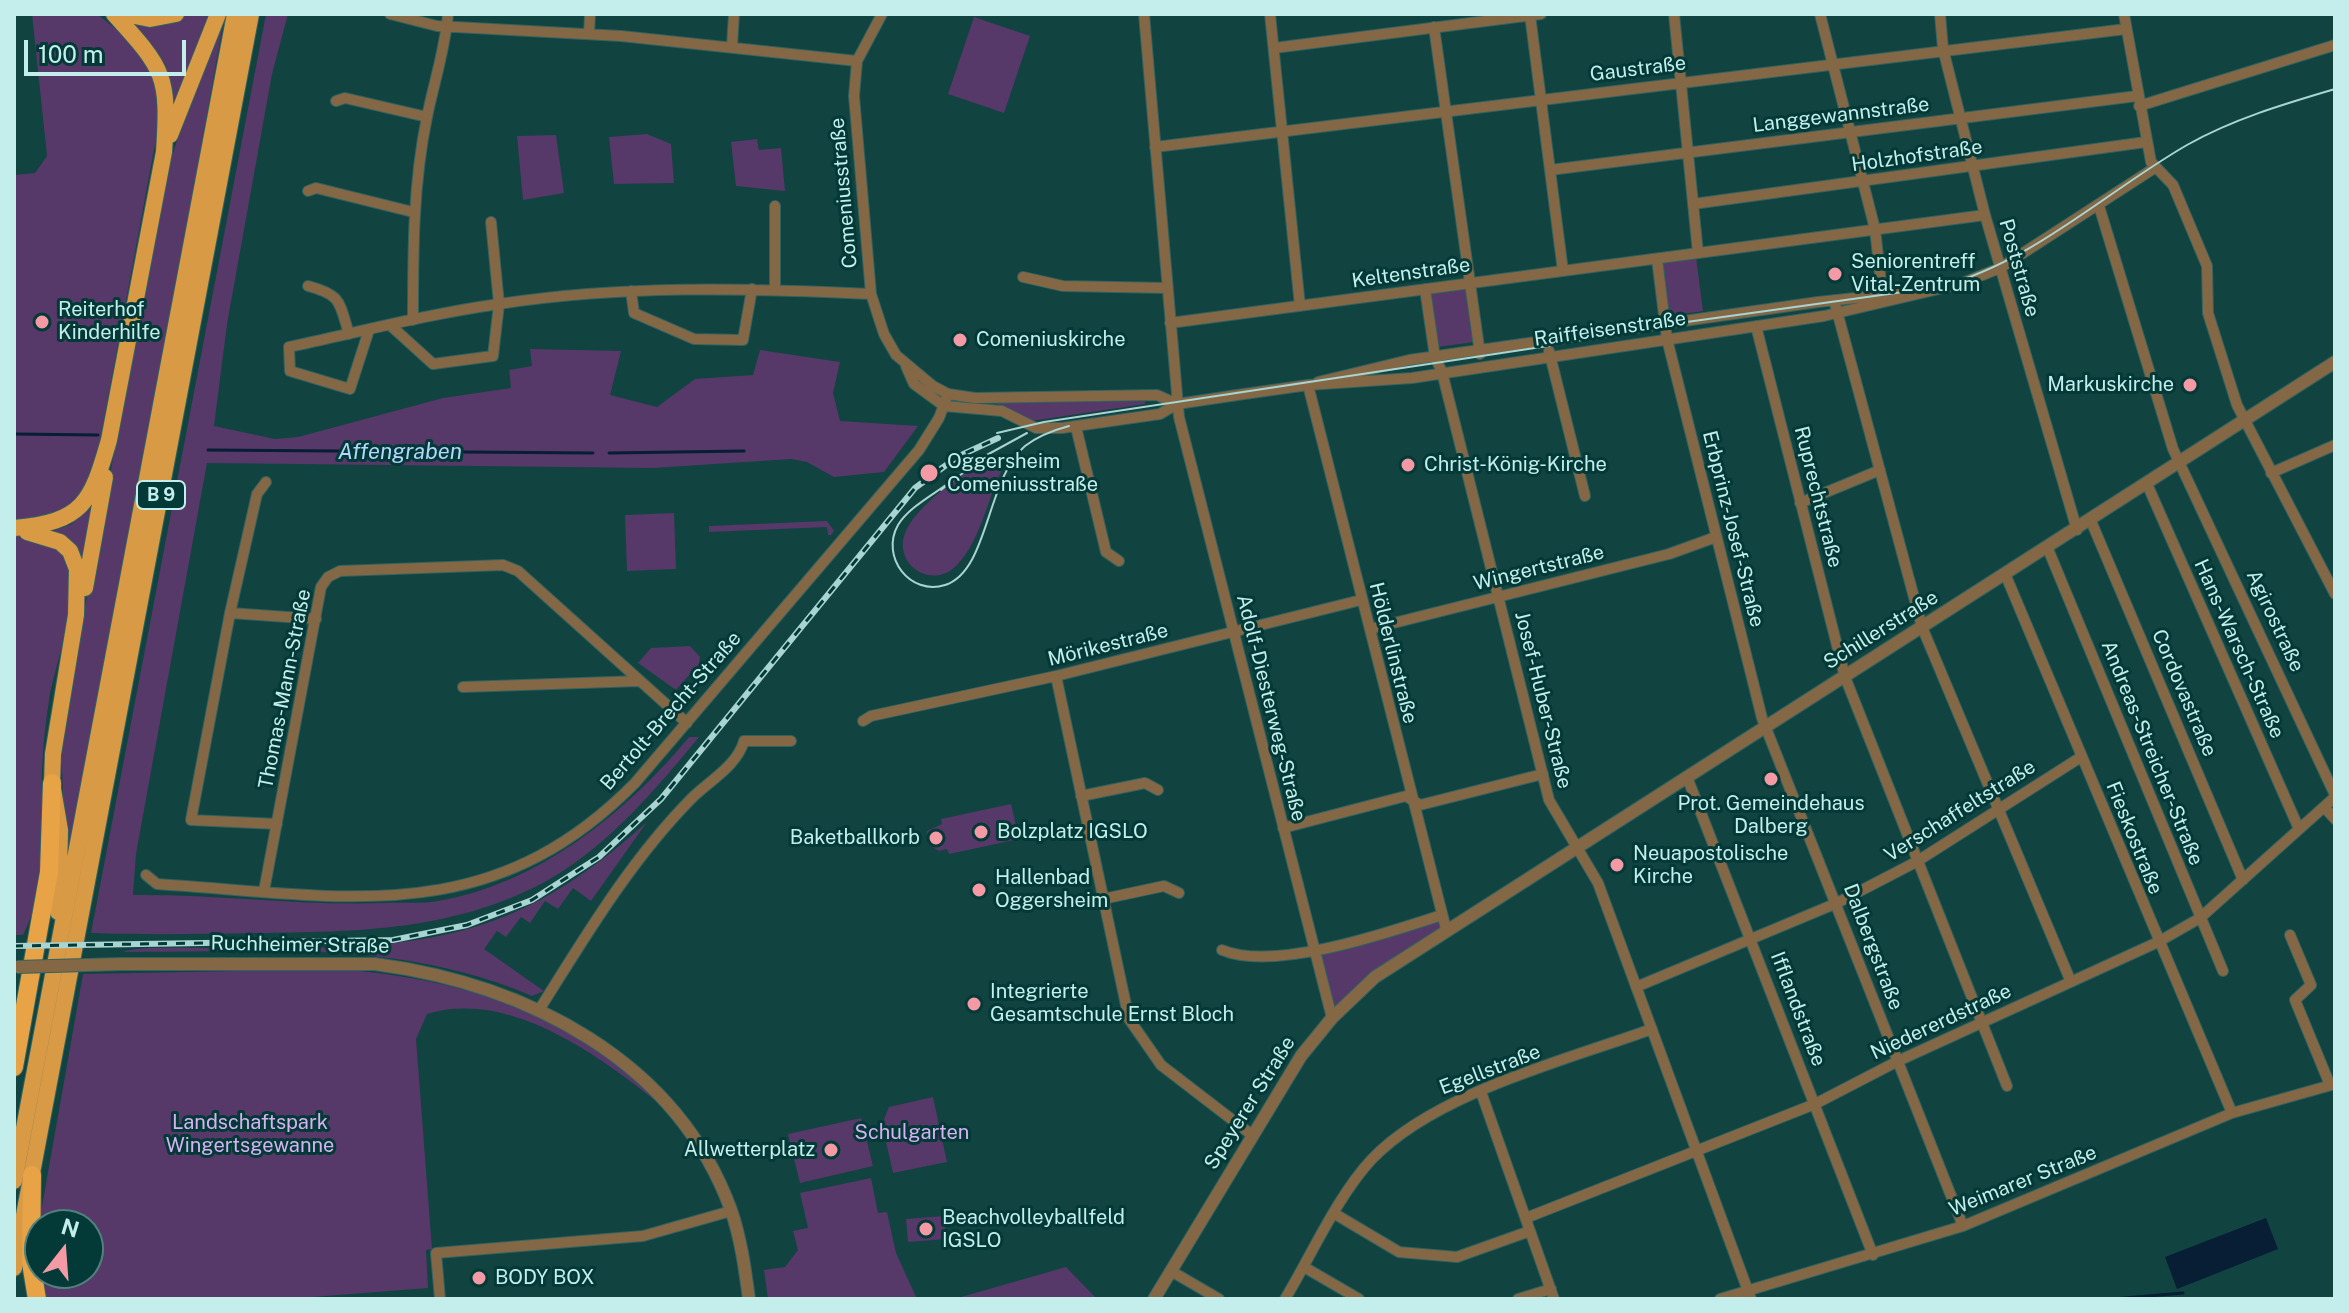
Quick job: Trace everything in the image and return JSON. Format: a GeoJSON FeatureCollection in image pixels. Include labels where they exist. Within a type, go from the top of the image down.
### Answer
{"type":"FeatureCollection","features":[{"type":"Feature","properties":{"kind":"highway","name":"B 9"},"geometry":{"type":"LineString","coordinates":[[62,932],[57,907],[60,830],[52,783],[55,727],[76,615],[88,570],[109,440],[164,152],[167,105],[161,72],[150,52],[114,14]]}},
{"type":"Feature","properties":{"kind":"highway"},"geometry":{"type":"LineString","coordinates":[[125,14],[150,19],[176,14]]}},
{"type":"Feature","properties":{"kind":"highway"},"geometry":{"type":"LineString","coordinates":[[164,152],[218,14]]}},
{"type":"Feature","properties":{"kind":"highway","name":"B 9"},"geometry":{"type":"LineString","coordinates":[[14,1268],[23,1178],[62,932],[235,14]]}},
{"type":"Feature","properties":{"kind":"highway","name":"B 9"},"geometry":{"type":"LineString","coordinates":[[23,1178],[251,14]]}},
{"type":"Feature","properties":{"kind":"highway"},"geometry":{"type":"LineString","coordinates":[[14,529],[47,525],[74,514],[97,480],[109,440]]}},
{"type":"Feature","properties":{"kind":"highway"},"geometry":{"type":"LineString","coordinates":[[14,529],[50,537],[70,551],[77,569],[76,615]]}},
{"type":"Feature","properties":{"kind":"highway"},"geometry":{"type":"LineString","coordinates":[[14,1067],[49,872],[52,783]]}},
{"type":"Feature","properties":{"kind":"highway"},"geometry":{"type":"LineString","coordinates":[[23,1178],[37,1299]]}},
{"type":"Feature","properties":{"kind":"street"},"geometry":{"type":"LineString","coordinates":[[390,14],[437,26],[447,19],[857,61]]}},
{"type":"Feature","properties":{"kind":"street"},"geometry":{"type":"LineString","coordinates":[[589,34],[590,14]]}},
{"type":"Feature","properties":{"kind":"street"},"geometry":{"type":"LineString","coordinates":[[732,46],[734,14]]}},
{"type":"Feature","properties":{"kind":"street","name":"Comeniusstraße"},"geometry":{"type":"LineString","coordinates":[[882,14],[857,61],[854,96],[871,294],[884,334],[906,366],[914,384],[944,406]]}},
{"type":"Feature","properties":{"kind":"street","name":"Adolf-Diesterweg-Straße"},"geometry":{"type":"LineString","coordinates":[[1144,14],[1177,404],[1332,1018]]}},
{"type":"Feature","properties":{"kind":"street"},"geometry":{"type":"LineString","coordinates":[[1270,14],[1300,306]]}},
{"type":"Feature","properties":{"kind":"street"},"geometry":{"type":"LineString","coordinates":[[1674,14],[1698,253]]}},
{"type":"Feature","properties":{"kind":"street"},"geometry":{"type":"LineString","coordinates":[[1820,14],[1875,229],[1883,299]]}},
{"type":"Feature","properties":{"kind":"street","name":"Poststraße"},"geometry":{"type":"LineString","coordinates":[[1940,14],[1943,49],[1985,215],[2077,530]]}},
{"type":"Feature","properties":{"kind":"street"},"geometry":{"type":"LineString","coordinates":[[2124,14],[2146,142],[2156,167],[2173,185],[2207,266],[2208,313],[2244,422],[2335,592]]}},
{"type":"Feature","properties":{"kind":"street"},"geometry":{"type":"LineString","coordinates":[[1274,48],[1536,15],[1541,99],[1563,271]]}},
{"type":"Feature","properties":{"kind":"street"},"geometry":{"type":"LineString","coordinates":[[413,320],[413,212],[427,117],[448,35],[447,19]]}},
{"type":"Feature","properties":{"kind":"street"},"geometry":{"type":"LineString","coordinates":[[1434,27],[1482,366]]}},
{"type":"Feature","properties":{"kind":"street","name":"Gaustraße"},"geometry":{"type":"LineString","coordinates":[[1155,147],[2126,29]]}},
{"type":"Feature","properties":{"kind":"street","name":"Langgewannstraße"},"geometry":{"type":"LineString","coordinates":[[1550,170],[1960,119],[2138,101],[2335,45]]}},
{"type":"Feature","properties":{"kind":"street"},"geometry":{"type":"LineString","coordinates":[[336,101],[345,98],[427,117]]}},
{"type":"Feature","properties":{"kind":"street","name":"Holzhofstraße"},"geometry":{"type":"LineString","coordinates":[[1693,204],[2146,142]]}},
{"type":"Feature","properties":{"kind":"street","name":"Raiffeisenstraße"},"geometry":{"type":"LineString","coordinates":[[1308,385],[1342,374],[1435,357],[1834,300],[1883,299],[1960,284],[2000,268],[2156,167]]}},
{"type":"Feature","properties":{"kind":"street"},"geometry":{"type":"LineString","coordinates":[[308,191],[316,188],[413,212]]}},
{"type":"Feature","properties":{"kind":"street"},"geometry":{"type":"LineString","coordinates":[[775,206],[775,289]]}},
{"type":"Feature","properties":{"kind":"street","name":"Agirostraße"},"geometry":{"type":"LineString","coordinates":[[2099,206],[2173,449],[2335,796]]}},
{"type":"Feature","properties":{"kind":"street","name":"Keltenstraße"},"geometry":{"type":"LineString","coordinates":[[1170,323],[1985,215]]}},
{"type":"Feature","properties":{"kind":"street"},"geometry":{"type":"LineString","coordinates":[[390,325],[433,364],[493,356],[499,304],[491,222]]}},
{"type":"Feature","properties":{"kind":"street"},"geometry":{"type":"LineString","coordinates":[[1657,259],[1665,324]]}},
{"type":"Feature","properties":{"kind":"street"},"geometry":{"type":"LineString","coordinates":[[1023,277],[1063,286],[1167,288]]}},
{"type":"Feature","properties":{"kind":"street"},"geometry":{"type":"LineString","coordinates":[[308,286],[332,292],[349,334]]}},
{"type":"Feature","properties":{"kind":"street"},"geometry":{"type":"LineString","coordinates":[[631,291],[634,313],[694,339],[743,340],[752,289]]}},
{"type":"Feature","properties":{"kind":"street"},"geometry":{"type":"LineString","coordinates":[[369,330],[350,389],[290,371],[289,347],[413,320],[499,304],[631,291],[775,289],[871,294]]}},
{"type":"Feature","properties":{"kind":"street","name":"Josef-Huber-Straße"},"geometry":{"type":"LineString","coordinates":[[1425,289],[1435,357],[1442,372],[1549,800],[1598,883],[1750,1295]]}},
{"type":"Feature","properties":{"kind":"street","name":"Raiffeisenstraße"},"geometry":{"type":"LineString","coordinates":[[944,406],[1002,411],[1036,428],[1076,427],[1160,414],[1177,404],[1308,385],[1412,378],[1837,314],[1883,299]]}},
{"type":"Feature","properties":{"kind":"street"},"geometry":{"type":"LineString","coordinates":[[1834,300],[1922,627],[2071,982]]}},
{"type":"Feature","properties":{"kind":"street","name":"Erbprinz-Josef-Straße"},"geometry":{"type":"LineString","coordinates":[[1665,324],[1766,727]]}},
{"type":"Feature","properties":{"kind":"street","name":"Ruprechtstraße"},"geometry":{"type":"LineString","coordinates":[[1756,326],[1845,677],[2007,1086]]}},
{"type":"Feature","properties":{"kind":"street"},"geometry":{"type":"LineString","coordinates":[[1547,341],[1585,496]]}},
{"type":"Feature","properties":{"kind":"street","name":"Schillerstraße"},"geometry":{"type":"LineString","coordinates":[[1446,929],[2077,530],[2093,525],[2183,468],[2244,422],[2335,362]]}},
{"type":"Feature","properties":{"kind":"street","name":"Comeniusstraße"},"geometry":{"type":"LineString","coordinates":[[906,366],[948,394],[991,399],[1157,395],[1177,404]]}},
{"type":"Feature","properties":{"kind":"street","name":"Hölderlinstraße"},"geometry":{"type":"LineString","coordinates":[[1308,385],[1446,929]]}},
{"type":"Feature","properties":{"kind":"street","name":"Bertolt-Brecht-Straße"},"geometry":{"type":"LineString","coordinates":[[146,875],[157,884],[403,897],[493,877],[559,845],[590,824],[635,783],[687,723],[919,450],[948,394]]}},
{"type":"Feature","properties":{"kind":"street"},"geometry":{"type":"LineString","coordinates":[[1076,427],[1106,552],[1119,561]]}},
{"type":"Feature","properties":{"kind":"street"},"geometry":{"type":"LineString","coordinates":[[2271,473],[2335,445]]}},
{"type":"Feature","properties":{"kind":"street"},"geometry":{"type":"LineString","coordinates":[[1800,503],[1880,470]]}},
{"type":"Feature","properties":{"kind":"street"},"geometry":{"type":"LineString","coordinates":[[266,482],[257,494],[230,613],[191,820],[277,824]]}},
{"type":"Feature","properties":{"kind":"street","name":"Hans-Warsch-Straße"},"geometry":{"type":"LineString","coordinates":[[2150,489],[2299,829]]}},
{"type":"Feature","properties":{"kind":"street","name":"Cordovastraße"},"geometry":{"type":"LineString","coordinates":[[2093,525],[2243,880]]}},
{"type":"Feature","properties":{"kind":"street","name":"Wingertstraße"},"geometry":{"type":"LineString","coordinates":[[1370,629],[1669,554],[1716,537]]}},
{"type":"Feature","properties":{"kind":"street","name":"Andreas-Streicher-Straße"},"geometry":{"type":"LineString","coordinates":[[2048,549],[2223,971]]}},
{"type":"Feature","properties":{"kind":"street","name":"Thomas-Mann-Straße"},"geometry":{"type":"LineString","coordinates":[[264,891],[321,587],[328,577],[340,571],[503,565],[518,571],[687,723]]}},
{"type":"Feature","properties":{"kind":"street","name":"Fieskostraße"},"geometry":{"type":"LineString","coordinates":[[2006,576],[2232,1113]]}},
{"type":"Feature","properties":{"kind":"street","name":"Mörikestraße"},"geometry":{"type":"LineString","coordinates":[[863,721],[871,716],[1056,676],[1361,600]]}},
{"type":"Feature","properties":{"kind":"street"},"geometry":{"type":"LineString","coordinates":[[230,613],[316,619]]}},
{"type":"Feature","properties":{"kind":"street"},"geometry":{"type":"LineString","coordinates":[[1056,676],[1129,1019],[1161,1065],[1252,1135]]}},
{"type":"Feature","properties":{"kind":"street"},"geometry":{"type":"LineString","coordinates":[[463,687],[640,681]]}},
{"type":"Feature","properties":{"kind":"street","name":"Dalbergstraße"},"geometry":{"type":"LineString","coordinates":[[1766,727],[1963,1226]]}},
{"type":"Feature","properties":{"kind":"street"},"geometry":{"type":"LineString","coordinates":[[539,1010],[639,857],[691,799],[740,754],[744,741],[791,741]]}},
{"type":"Feature","properties":{"kind":"street","name":"Verschaffeltstraße"},"geometry":{"type":"LineString","coordinates":[[1636,987],[1837,903],[1916,862],[2081,757]]}},
{"type":"Feature","properties":{"kind":"street"},"geometry":{"type":"LineString","coordinates":[[1283,828],[1406,796],[1420,805],[1543,774]]}},
{"type":"Feature","properties":{"kind":"street","name":"Ifflandstraße"},"geometry":{"type":"LineString","coordinates":[[1687,777],[1873,1255]]}},
{"type":"Feature","properties":{"kind":"street"},"geometry":{"type":"LineString","coordinates":[[1081,796],[1145,783],[1158,790]]}},
{"type":"Feature","properties":{"kind":"street","name":"Niedererdstraße"},"geometry":{"type":"LineString","coordinates":[[1526,1218],[1815,1104],[1898,1061],[2158,942],[2200,918],[2335,796]]}},
{"type":"Feature","properties":{"kind":"street"},"geometry":{"type":"LineString","coordinates":[[2324,807],[2335,819]]}},
{"type":"Feature","properties":{"kind":"street"},"geometry":{"type":"LineString","coordinates":[[1103,899],[1164,886],[1179,893]]}},
{"type":"Feature","properties":{"kind":"street"},"geometry":{"type":"LineString","coordinates":[[1222,950],[1236,956],[1271,959],[1442,915]]}},
{"type":"Feature","properties":{"kind":"street","name":"Speyerer Straße"},"geometry":{"type":"LineString","coordinates":[[1158,1298],[1171,1271],[1301,1056],[1332,1018],[1375,977],[1446,929]]}},
{"type":"Feature","properties":{"kind":"street"},"geometry":{"type":"LineString","coordinates":[[2290,935],[2311,985],[2295,1000],[2333,1084]]}},
{"type":"Feature","properties":{"kind":"street","name":"Ruchheimer Straße"},"geometry":{"type":"LineString","coordinates":[[15,967],[375,964],[455,979],[539,1010],[591,1039],[635,1070],[662,1095],[697,1142],[731,1211],[749,1299]]}},
{"type":"Feature","properties":{"kind":"street","name":"Egellstraße"},"geometry":{"type":"LineString","coordinates":[[1285,1299],[1335,1214],[1379,1153],[1418,1121],[1481,1092],[1652,1029]]}},
{"type":"Feature","properties":{"kind":"street","name":"Weimarer Straße"},"geometry":{"type":"LineString","coordinates":[[1720,1299],[1750,1295],[1963,1226],[2232,1113],[2333,1084]]}},
{"type":"Feature","properties":{"kind":"street"},"geometry":{"type":"LineString","coordinates":[[1481,1092],[1552,1294],[1518,1299]]}},
{"type":"Feature","properties":{"kind":"street"},"geometry":{"type":"LineString","coordinates":[[440,1299],[436,1253],[643,1236],[731,1211]]}},
{"type":"Feature","properties":{"kind":"street"},"geometry":{"type":"LineString","coordinates":[[1335,1214],[1399,1252],[1457,1257],[1530,1231]]}},
{"type":"Feature","properties":{"kind":"street"},"geometry":{"type":"LineString","coordinates":[[1304,1267],[1359,1299]]}},
{"type":"Feature","properties":{"kind":"street"},"geometry":{"type":"LineString","coordinates":[[1171,1271],[1219,1299]]}},
{"type":"Feature","properties":{"kind":"green space"},"geometry":{"type":"Polygon","coordinates":[[[32,14],[97,14],[136,45],[155,79],[161,112],[93,478],[69,515],[14,522],[14,175],[35,173],[47,156],[32,14]]]}},
{"type":"Feature","properties":{"kind":"green space"},"geometry":{"type":"Polygon","coordinates":[[[186,14],[213,14],[174,113],[165,68],[134,26],[186,14]]]}},
{"type":"Feature","properties":{"kind":"green space"},"geometry":{"type":"Polygon","coordinates":[[[266,14],[288,14],[272,74],[227,324],[214,426],[275,439],[298,437],[443,398],[511,388],[509,370],[532,366],[530,349],[621,351],[610,395],[657,407],[695,379],[753,375],[760,350],[840,362],[833,393],[840,421],[918,426],[884,472],[834,477],[807,462],[791,459],[654,468],[207,463],[136,854],[133,895],[353,903],[431,902],[475,892],[545,862],[577,841],[637,792],[689,737],[699,737],[648,796],[592,850],[550,879],[479,909],[443,919],[369,929],[214,934],[91,933],[266,14]]]}},
{"type":"Feature","properties":{"kind":"green space"},"geometry":{"type":"Polygon","coordinates":[[[974,17],[1030,36],[1004,113],[948,94],[974,17]]]}},
{"type":"Feature","properties":{"kind":"green space"},"geometry":{"type":"Polygon","coordinates":[[[224,19],[143,470],[66,870],[61,746],[75,660],[167,172],[193,90],[224,19]]]}},
{"type":"Feature","properties":{"kind":"green space"},"geometry":{"type":"Polygon","coordinates":[[[647,134],[671,144],[674,183],[614,184],[609,137],[647,134]]]}},
{"type":"Feature","properties":{"kind":"green space"},"geometry":{"type":"Polygon","coordinates":[[[556,135],[564,193],[523,200],[517,136],[556,135]]]}},
{"type":"Feature","properties":{"kind":"green space"},"geometry":{"type":"Polygon","coordinates":[[[757,139],[759,150],[781,148],[785,191],[736,186],[731,142],[757,139]]]}},
{"type":"Feature","properties":{"kind":"green space"},"geometry":{"type":"Polygon","coordinates":[[[1696,257],[1703,311],[1667,316],[1660,261],[1696,257]]]}},
{"type":"Feature","properties":{"kind":"green space"},"geometry":{"type":"Polygon","coordinates":[[[1467,287],[1475,342],[1437,347],[1429,292],[1467,287]]]}},
{"type":"Feature","properties":{"kind":"green space"},"geometry":{"type":"Polygon","coordinates":[[[1145,401],[1145,404],[1031,421],[995,403],[1145,401]]]}},
{"type":"Feature","properties":{"kind":"green space"},"geometry":{"type":"Polygon","coordinates":[[[992,454],[1004,466],[965,556],[946,573],[926,575],[917,570],[910,564],[903,545],[911,522],[943,489],[992,454]]]}},
{"type":"Feature","properties":{"kind":"green space"},"geometry":{"type":"Polygon","coordinates":[[[96,496],[83,563],[72,546],[53,531],[72,524],[96,496]]]}},
{"type":"Feature","properties":{"kind":"green space"},"geometry":{"type":"Polygon","coordinates":[[[674,513],[676,569],[627,571],[625,515],[674,513]]]}},
{"type":"Feature","properties":{"kind":"green space"},"geometry":{"type":"Polygon","coordinates":[[[827,521],[834,531],[831,535],[828,535],[827,527],[709,532],[709,526],[827,521]]]}},
{"type":"Feature","properties":{"kind":"green space"},"geometry":{"type":"Polygon","coordinates":[[[14,536],[29,537],[57,547],[67,558],[73,587],[46,725],[39,885],[23,935],[14,935],[14,536]]]}},
{"type":"Feature","properties":{"kind":"green space"},"geometry":{"type":"Polygon","coordinates":[[[690,646],[700,657],[699,664],[676,690],[638,663],[651,648],[690,646]]]}},
{"type":"Feature","properties":{"kind":"green space","name":"Bolzplatz IGSLO"},"geometry":{"type":"Polygon","coordinates":[[[1011,804],[1019,839],[949,854],[947,849],[939,851],[928,844],[927,831],[942,824],[941,819],[1011,804]]]}},
{"type":"Feature","properties":{"kind":"green space"},"geometry":{"type":"Polygon","coordinates":[[[647,822],[591,901],[573,888],[558,909],[545,901],[530,923],[521,917],[506,937],[497,931],[484,949],[544,991],[532,996],[432,965],[381,957],[279,951],[123,952],[163,948],[361,946],[412,941],[460,931],[505,916],[551,894],[598,863],[647,822]]]}},
{"type":"Feature","properties":{"kind":"green space"},"geometry":{"type":"Polygon","coordinates":[[[1440,919],[1442,928],[1333,1012],[1318,952],[1440,919]]]}},
{"type":"Feature","properties":{"kind":"green space","name":"Landschaftspark Wingertsgewanne"},"geometry":{"type":"Polygon","coordinates":[[[336,969],[423,980],[510,1004],[551,1022],[590,1044],[625,1070],[657,1102],[579,1046],[520,1018],[489,1010],[458,1009],[427,1014],[416,1039],[432,1249],[426,1250],[428,1288],[287,1299],[47,1299],[44,1289],[104,1289],[104,1209],[42,1209],[83,974],[336,969]]]}},
{"type":"Feature","properties":{"kind":"green space","name":"Schulgarten"},"geometry":{"type":"Polygon","coordinates":[[[933,1097],[947,1162],[893,1173],[882,1124],[889,1107],[933,1097]]]}},
{"type":"Feature","properties":{"kind":"green space","name":"Allwetterplatz"},"geometry":{"type":"Polygon","coordinates":[[[861,1118],[873,1166],[800,1183],[788,1134],[861,1118]]]}},
{"type":"Feature","properties":{"kind":"green space"},"geometry":{"type":"Polygon","coordinates":[[[871,1178],[878,1213],[887,1212],[896,1253],[917,1299],[768,1299],[764,1270],[785,1267],[798,1250],[793,1231],[808,1228],[800,1193],[871,1178]]]}},
{"type":"Feature","properties":{"kind":"green space","name":"Beachvolleyballfeld IGSLO"},"geometry":{"type":"Polygon","coordinates":[[[944,1216],[946,1239],[908,1242],[906,1219],[944,1216]]]}},
{"type":"Feature","properties":{"kind":"green space"},"geometry":{"type":"Polygon","coordinates":[[[1066,1267],[1097,1299],[954,1299],[1066,1267]]]}},
{"type":"Feature","properties":{"kind":"water"},"geometry":{"type":"Polygon","coordinates":[[[2266,1218],[2278,1249],[2177,1289],[2165,1257],[2266,1218]]]}},
{"type":"Feature","properties":{"kind":"waterway","name":"Affengraben"},"geometry":{"type":"LineString","coordinates":[[14,434],[98,435]]}},
{"type":"Feature","properties":{"kind":"waterway","name":"Affengraben"},"geometry":{"type":"LineString","coordinates":[[208,450],[593,453]]}},
{"type":"Feature","properties":{"kind":"waterway","name":"Affengraben"},"geometry":{"type":"LineString","coordinates":[[609,453],[744,451]]}},
{"type":"Feature","properties":{"kind":"waterway"},"geometry":{"type":"LineString","coordinates":[[2113,1299],[2183,1293]]}},
{"type":"Feature","properties":{"kind":"tram line"},"geometry":{"type":"LineString","coordinates":[[997,433],[1044,422],[1548,346],[1665,325],[1939,287],[1973,276],[2037,244],[2156,164],[2204,136],[2259,113],[2335,89]]}},
{"type":"Feature","properties":{"kind":"tram line"},"geometry":{"type":"LineString","coordinates":[[950,482],[908,513],[893,537],[896,561],[902,571],[920,585],[945,585],[959,576],[971,562],[1012,461],[1030,442],[1069,426]]}},
{"type":"Feature","properties":{"kind":"tram line"},"geometry":{"type":"LineString","coordinates":[[941,490],[985,456],[1027,433]]}},
{"type":"Feature","properties":{"kind":"railway"},"geometry":{"type":"LineString","coordinates":[[14,946],[393,940],[467,925],[532,900],[599,857],[661,799],[915,488],[957,457],[998,438]]}},
{"type":"Feature","properties":{"kind":"place","name":"Seniorentreff Vital-Zentrum"},"geometry":{"type":"Point","coordinates":[1835,274]}},
{"type":"Feature","properties":{"kind":"place","name":"Reiterhof Kinderhilfe"},"geometry":{"type":"Point","coordinates":[42,322]}},
{"type":"Feature","properties":{"kind":"place","name":"Comeniuskirche"},"geometry":{"type":"Point","coordinates":[960,340]}},
{"type":"Feature","properties":{"kind":"place","name":"Markuskirche"},"geometry":{"type":"Point","coordinates":[2190,385]}},
{"type":"Feature","properties":{"kind":"place","name":"Christ-König-Kirche"},"geometry":{"type":"Point","coordinates":[1408,465]}},
{"type":"Feature","properties":{"kind":"place","name":"Oggersheim Comeniusstraße"},"geometry":{"type":"Point","coordinates":[929,473]}},
{"type":"Feature","properties":{"kind":"place","name":"Prot. Gemeindehaus Dalberg"},"geometry":{"type":"Point","coordinates":[1771,779]}},
{"type":"Feature","properties":{"kind":"place","name":"Bolzplatz IGSLO"},"geometry":{"type":"Point","coordinates":[981,832]}},
{"type":"Feature","properties":{"kind":"place","name":"Baketballkorb"},"geometry":{"type":"Point","coordinates":[936,838]}},
{"type":"Feature","properties":{"kind":"place","name":"Neuapostolische Kirche"},"geometry":{"type":"Point","coordinates":[1617,865]}},
{"type":"Feature","properties":{"kind":"place","name":"Hallenbad Oggersheim"},"geometry":{"type":"Point","coordinates":[979,890]}},
{"type":"Feature","properties":{"kind":"place","name":"Integrierte Gesamtschule Ernst Bloch"},"geometry":{"type":"Point","coordinates":[974,1004]}},
{"type":"Feature","properties":{"kind":"place","name":"Allwetterplatz"},"geometry":{"type":"Point","coordinates":[831,1150]}},
{"type":"Feature","properties":{"kind":"place","name":"Beachvolleyballfeld IGSLO"},"geometry":{"type":"Point","coordinates":[926,1229]}},
{"type":"Feature","properties":{"kind":"place","name":"BODY BOX"},"geometry":{"type":"Point","coordinates":[479,1278]}}]}
